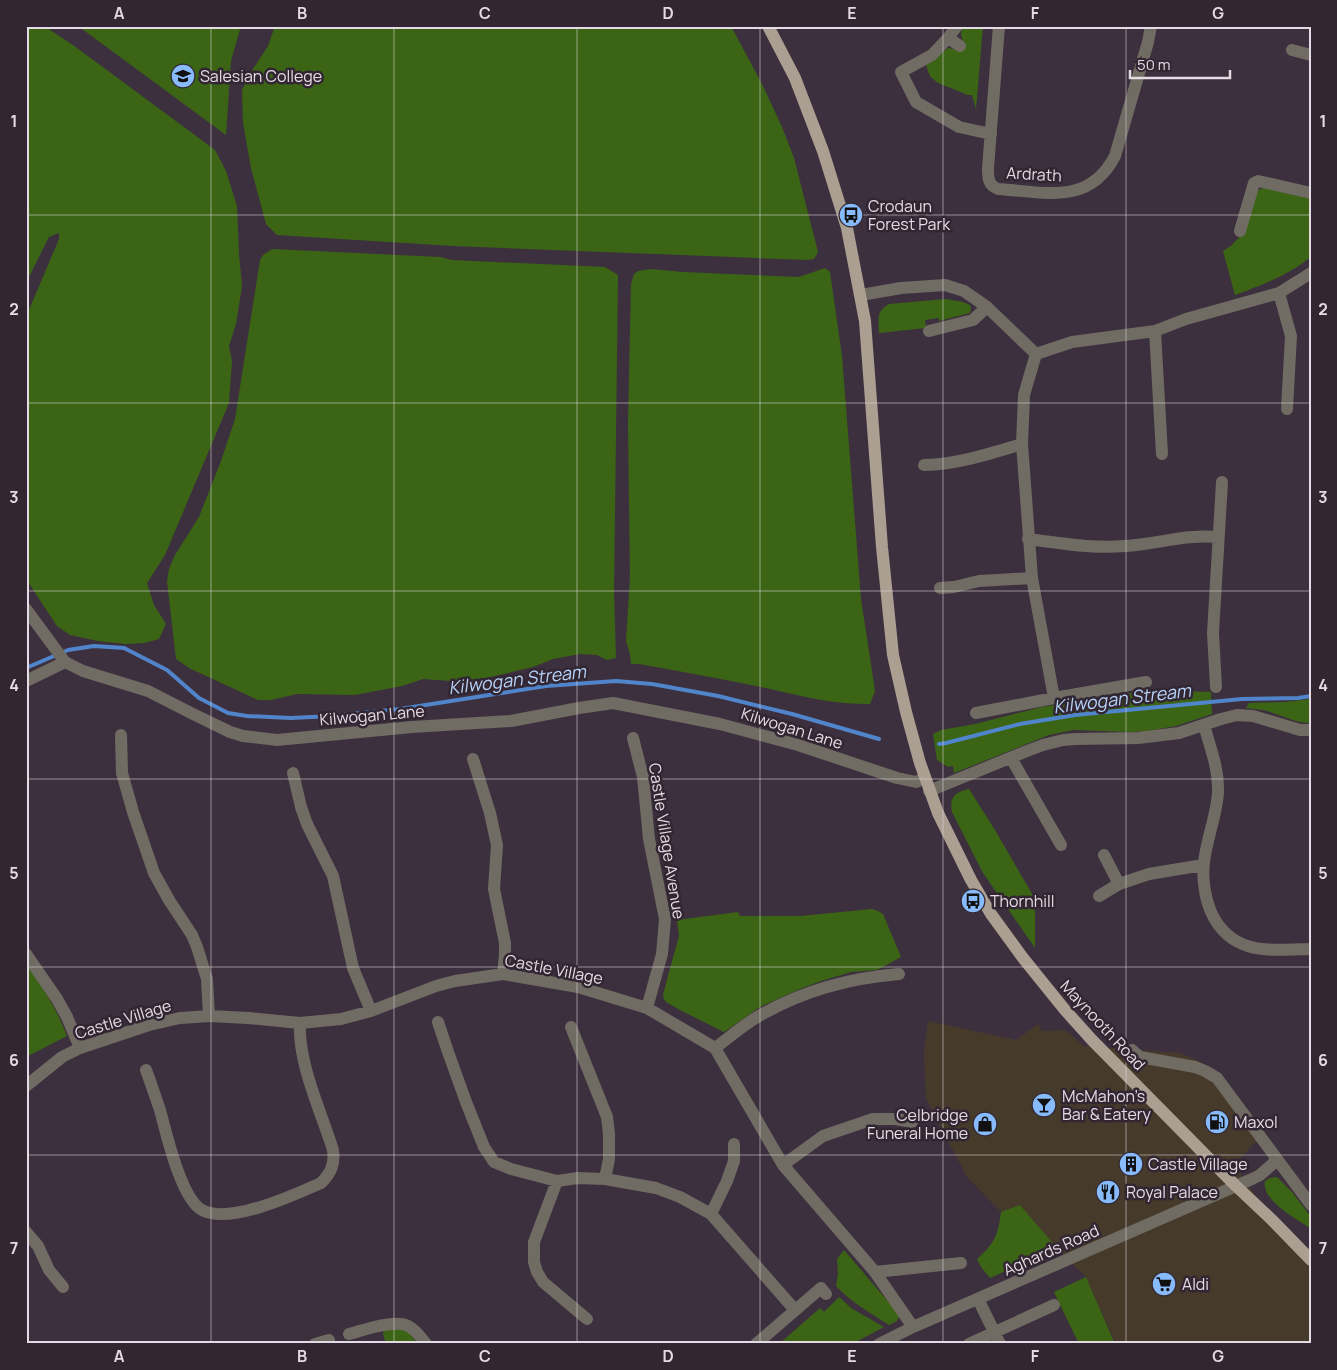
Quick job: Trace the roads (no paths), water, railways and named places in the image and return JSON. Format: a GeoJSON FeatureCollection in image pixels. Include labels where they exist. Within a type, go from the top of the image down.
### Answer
{"type":"FeatureCollection","features":[{"type":"Feature","properties":{"kind":"main road","name":"Maynooth Road"},"geometry":{"type":"LineString","coordinates":[[768,26],[795,78],[823,151],[847,228],[861,295],[868,350],[882,546],[893,655],[906,712],[929,791],[938,813],[971,880],[991,914],[1023,958],[1065,1010],[1092,1040],[1311,1260]]}},
{"type":"Feature","properties":{"kind":"street"},"geometry":{"type":"LineString","coordinates":[[957,26],[932,54],[901,72],[916,102],[959,127],[991,134]]}},
{"type":"Feature","properties":{"kind":"street","name":"Ardrath"},"geometry":{"type":"LineString","coordinates":[[999,26],[988,177],[990,183],[998,189],[1060,194],[1078,191],[1090,184],[1105,172],[1115,156],[1151,33],[1151,26]]}},
{"type":"Feature","properties":{"kind":"street"},"geometry":{"type":"LineString","coordinates":[[948,38],[960,46]]}},
{"type":"Feature","properties":{"kind":"street"},"geometry":{"type":"LineString","coordinates":[[1292,50],[1311,55]]}},
{"type":"Feature","properties":{"kind":"street"},"geometry":{"type":"LineString","coordinates":[[1240,231],[1254,183],[1258,181],[1311,193]]}},
{"type":"Feature","properties":{"kind":"street"},"geometry":{"type":"LineString","coordinates":[[1036,354],[1072,342],[1156,331],[1186,319],[1279,292],[1311,272]]}},
{"type":"Feature","properties":{"kind":"street"},"geometry":{"type":"LineString","coordinates":[[861,295],[901,288],[945,285],[964,291],[987,307],[1036,354]]}},
{"type":"Feature","properties":{"kind":"street"},"geometry":{"type":"LineString","coordinates":[[1279,292],[1290,336],[1287,409]]}},
{"type":"Feature","properties":{"kind":"street"},"geometry":{"type":"LineString","coordinates":[[928,331],[973,320],[987,307]]}},
{"type":"Feature","properties":{"kind":"street"},"geometry":{"type":"LineString","coordinates":[[1156,331],[1162,454]]}},
{"type":"Feature","properties":{"kind":"street"},"geometry":{"type":"LineString","coordinates":[[1036,354],[1024,396],[1022,444],[1032,578],[1054,698]]}},
{"type":"Feature","properties":{"kind":"street"},"geometry":{"type":"LineString","coordinates":[[924,465],[953,463],[1022,444]]}},
{"type":"Feature","properties":{"kind":"street"},"geometry":{"type":"LineString","coordinates":[[1216,687],[1212,633],[1222,482]]}},
{"type":"Feature","properties":{"kind":"street"},"geometry":{"type":"LineString","coordinates":[[1028,539],[1103,547],[1127,546],[1194,536],[1218,537]]}},
{"type":"Feature","properties":{"kind":"street"},"geometry":{"type":"LineString","coordinates":[[940,588],[979,581],[1032,578]]}},
{"type":"Feature","properties":{"kind":"street"},"geometry":{"type":"LineString","coordinates":[[26,609],[64,660],[26,682]]}},
{"type":"Feature","properties":{"kind":"street","name":"Kilwogan Lane"},"geometry":{"type":"LineString","coordinates":[[64,660],[83,671],[148,691],[230,732],[250,737],[276,740],[412,727],[511,721],[614,703],[720,724],[798,745],[897,778],[916,782],[925,778]]}},
{"type":"Feature","properties":{"kind":"street"},"geometry":{"type":"LineString","coordinates":[[976,713],[1146,682]]}},
{"type":"Feature","properties":{"kind":"street"},"geometry":{"type":"LineString","coordinates":[[929,791],[1011,758],[1063,740],[1138,738],[1179,733],[1229,717],[1245,715],[1300,730],[1311,730]]}},
{"type":"Feature","properties":{"kind":"street"},"geometry":{"type":"LineString","coordinates":[[1204,725],[1216,765],[1218,793],[1203,865],[1205,889],[1210,910],[1219,926],[1231,939],[1241,944],[1259,948],[1311,949]]}},
{"type":"Feature","properties":{"kind":"street"},"geometry":{"type":"LineString","coordinates":[[121,735],[122,773],[133,812],[154,873],[193,937],[197,947],[207,979],[209,1016]]}},
{"type":"Feature","properties":{"kind":"street","name":"Castle Village Avenue"},"geometry":{"type":"LineString","coordinates":[[633,738],[643,777],[649,839],[665,919],[662,954],[646,1008]]}},
{"type":"Feature","properties":{"kind":"street"},"geometry":{"type":"LineString","coordinates":[[1011,758],[1061,845]]}},
{"type":"Feature","properties":{"kind":"street"},"geometry":{"type":"LineString","coordinates":[[473,759],[490,814],[497,845],[494,889],[505,943],[503,974]]}},
{"type":"Feature","properties":{"kind":"street"},"geometry":{"type":"LineString","coordinates":[[293,773],[307,824],[333,876],[353,968],[371,1011]]}},
{"type":"Feature","properties":{"kind":"street"},"geometry":{"type":"LineString","coordinates":[[1104,855],[1119,884]]}},
{"type":"Feature","properties":{"kind":"street"},"geometry":{"type":"LineString","coordinates":[[1098,896],[1119,884],[1149,874],[1203,865]]}},
{"type":"Feature","properties":{"kind":"street"},"geometry":{"type":"LineString","coordinates":[[26,954],[57,999],[80,1048]]}},
{"type":"Feature","properties":{"kind":"street","name":"Castle Village"},"geometry":{"type":"LineString","coordinates":[[26,1086],[62,1057],[80,1048],[149,1025],[180,1018],[209,1016],[300,1023],[341,1019],[371,1011],[436,986],[455,981],[503,974],[578,987],[646,1008],[715,1048],[783,1165],[875,1272],[913,1327]]}},
{"type":"Feature","properties":{"kind":"street"},"geometry":{"type":"LineString","coordinates":[[715,1048],[758,1016],[787,1002],[817,990],[848,981],[899,974]]}},
{"type":"Feature","properties":{"kind":"street"},"geometry":{"type":"LineString","coordinates":[[438,1022],[466,1102],[484,1146],[491,1158],[498,1164],[557,1181],[578,1178],[604,1179],[656,1188],[680,1197],[711,1214],[795,1310]]}},
{"type":"Feature","properties":{"kind":"street"},"geometry":{"type":"LineString","coordinates":[[146,1070],[173,1157],[187,1192],[196,1206],[212,1214],[226,1215],[254,1209],[321,1183],[328,1177],[332,1169],[333,1150],[304,1060],[299,1034],[300,1023]]}},
{"type":"Feature","properties":{"kind":"street"},"geometry":{"type":"LineString","coordinates":[[571,1027],[607,1117],[609,1159],[604,1179]]}},
{"type":"Feature","properties":{"kind":"street"},"geometry":{"type":"LineString","coordinates":[[1132,1050],[1140,1057],[1195,1067],[1217,1078],[1311,1205]]}},
{"type":"Feature","properties":{"kind":"street"},"geometry":{"type":"LineString","coordinates":[[783,1165],[823,1136],[873,1119],[896,1119],[912,1122]]}},
{"type":"Feature","properties":{"kind":"street"},"geometry":{"type":"LineString","coordinates":[[711,1214],[727,1181],[734,1161],[734,1144]]}},
{"type":"Feature","properties":{"kind":"street","name":"Aghards Road"},"geometry":{"type":"LineString","coordinates":[[879,1344],[978,1298],[1260,1175],[1277,1160]]}},
{"type":"Feature","properties":{"kind":"street"},"geometry":{"type":"LineString","coordinates":[[557,1181],[534,1242],[534,1262],[543,1282],[587,1319]]}},
{"type":"Feature","properties":{"kind":"street"},"geometry":{"type":"LineString","coordinates":[[26,1232],[38,1246],[49,1270],[63,1287]]}},
{"type":"Feature","properties":{"kind":"street"},"geometry":{"type":"LineString","coordinates":[[875,1272],[961,1263]]}},
{"type":"Feature","properties":{"kind":"street"},"geometry":{"type":"LineString","coordinates":[[756,1344],[821,1288],[826,1294]]}},
{"type":"Feature","properties":{"kind":"street"},"geometry":{"type":"LineString","coordinates":[[978,1298],[997,1338]]}},
{"type":"Feature","properties":{"kind":"street"},"geometry":{"type":"LineString","coordinates":[[969,1344],[997,1338],[1054,1305]]}},
{"type":"Feature","properties":{"kind":"street"},"geometry":{"type":"LineString","coordinates":[[349,1334],[382,1325],[402,1324],[417,1332],[426,1344]]}},
{"type":"Feature","properties":{"kind":"street"},"geometry":{"type":"LineString","coordinates":[[315,1344],[329,1340]]}},
{"type":"Feature","properties":{"kind":"waterway","name":"Kilwogan Stream"},"geometry":{"type":"LineString","coordinates":[[26,668],[68,650],[94,646],[124,648],[167,670],[199,698],[228,713],[291,718],[400,709],[546,686],[616,681],[652,684],[718,696],[792,714],[879,739]]}},
{"type":"Feature","properties":{"kind":"waterway","name":"Kilwogan Stream"},"geometry":{"type":"LineString","coordinates":[[939,744],[1020,724],[1075,715],[1242,699],[1311,696]]}},
{"type":"Feature","properties":{"kind":"place","name":"Salesian College"},"geometry":{"type":"Point","coordinates":[183,76]}},
{"type":"Feature","properties":{"kind":"place","name":"Crodaun Forest Park"},"geometry":{"type":"Point","coordinates":[851,215]}},
{"type":"Feature","properties":{"kind":"place","name":"Thornhill"},"geometry":{"type":"Point","coordinates":[973,901]}},
{"type":"Feature","properties":{"kind":"place","name":"McMahon’s Bar & Eatery"},"geometry":{"type":"Point","coordinates":[1044,1105]}},
{"type":"Feature","properties":{"kind":"place","name":"Maxol"},"geometry":{"type":"Point","coordinates":[1217,1122]}},
{"type":"Feature","properties":{"kind":"place","name":"Celbridge Funeral Home"},"geometry":{"type":"Point","coordinates":[985,1124]}},
{"type":"Feature","properties":{"kind":"place","name":"Castle Village"},"geometry":{"type":"Point","coordinates":[1131,1164]}},
{"type":"Feature","properties":{"kind":"place","name":"Royal Palace"},"geometry":{"type":"Point","coordinates":[1108,1192]}},
{"type":"Feature","properties":{"kind":"place","name":"Aldi"},"geometry":{"type":"Point","coordinates":[1164,1284]}}]}
